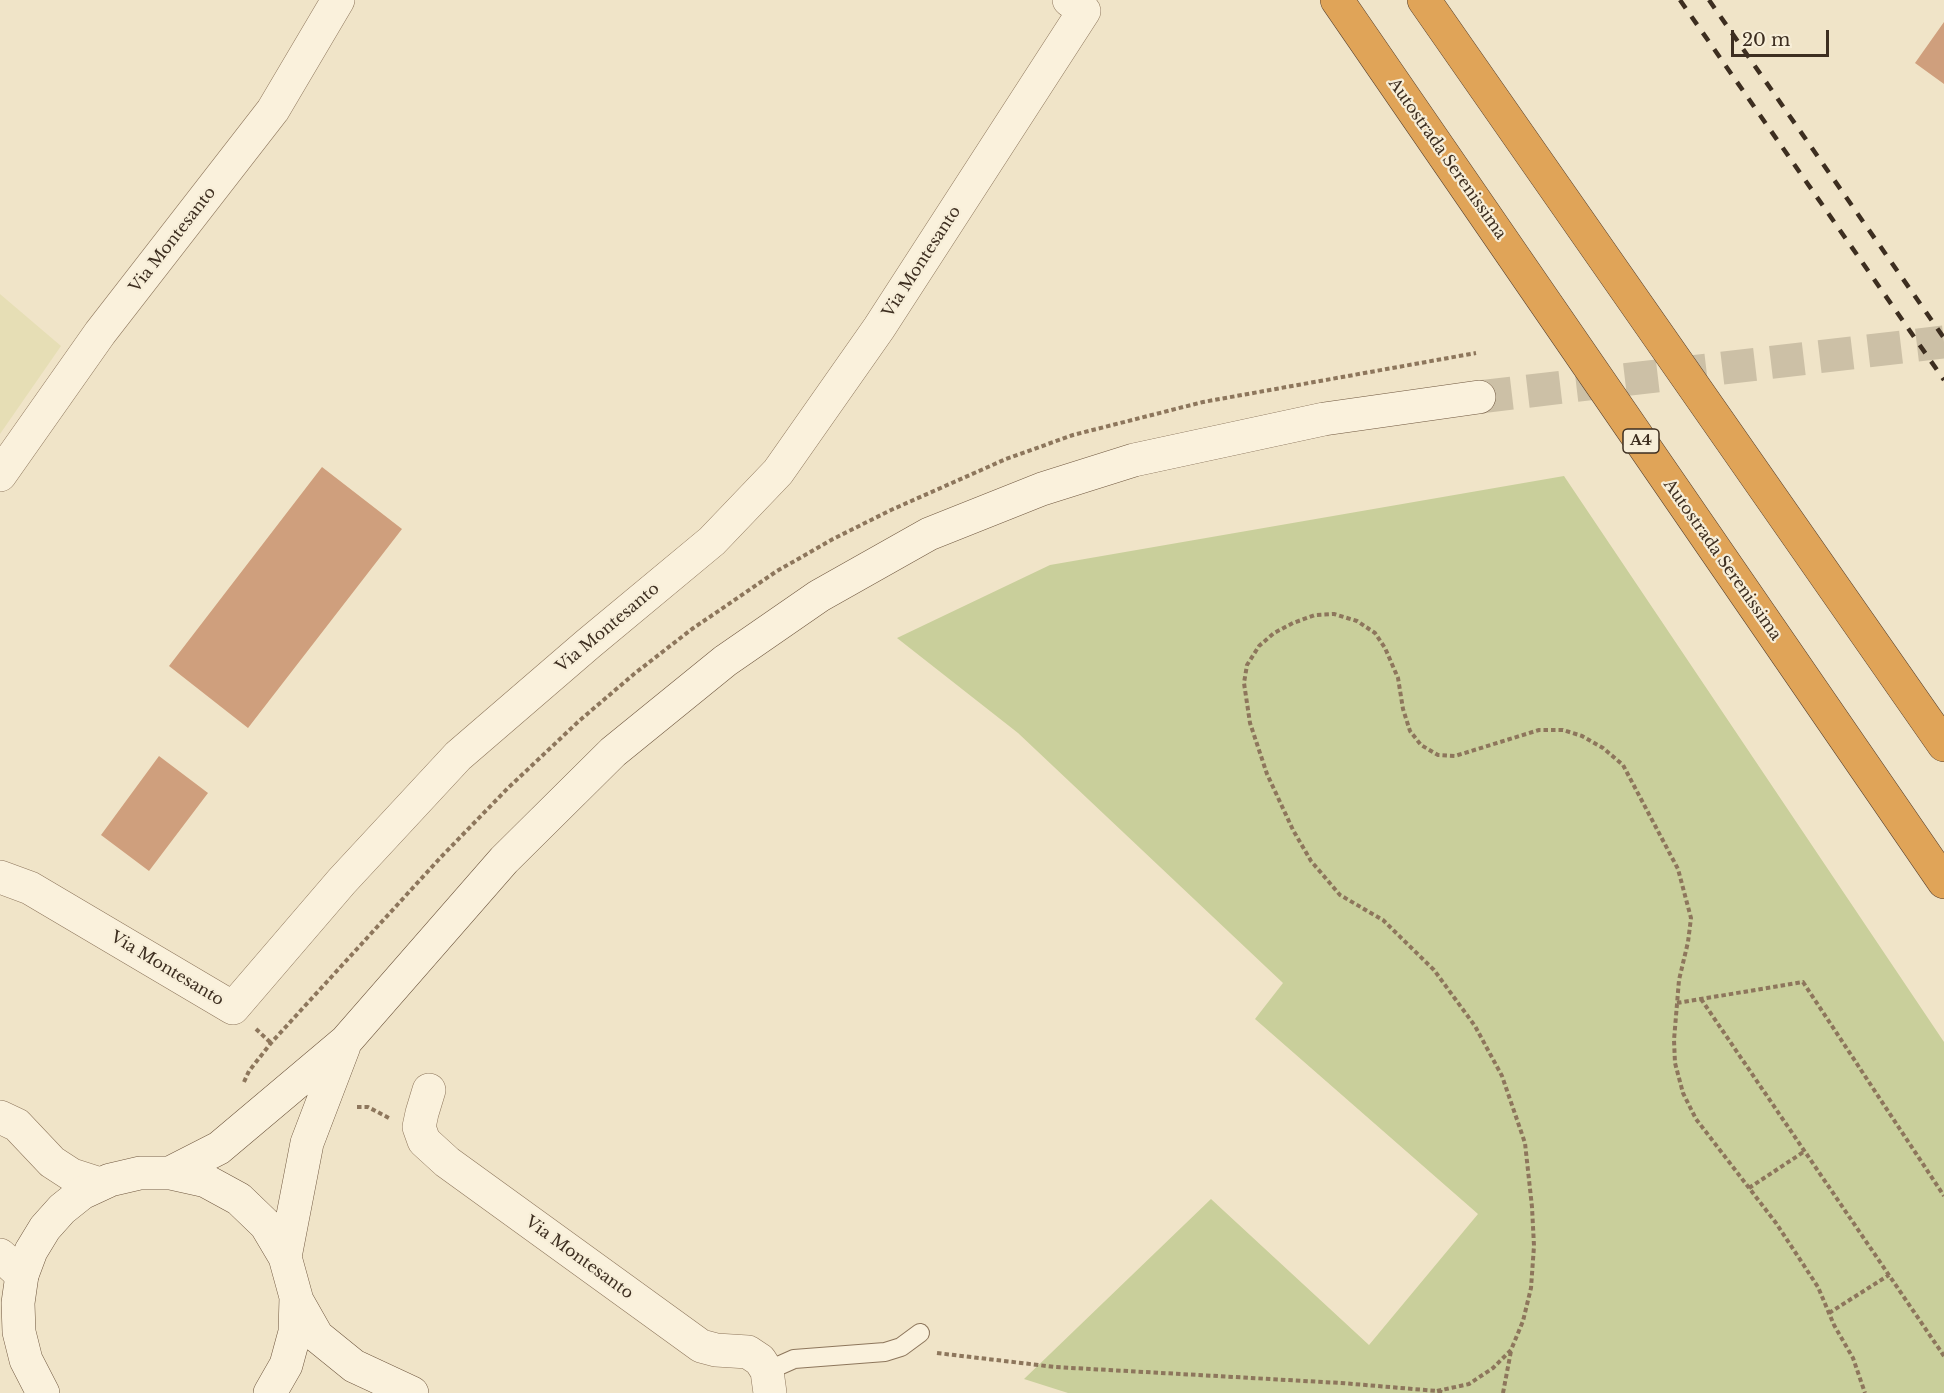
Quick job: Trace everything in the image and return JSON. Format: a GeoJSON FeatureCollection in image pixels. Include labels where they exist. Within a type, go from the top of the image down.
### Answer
{"type":"FeatureCollection","features":[{"type":"Feature","properties":{"kind":"highway","name":"Autostrada Serenissima"},"geometry":{"type":"LineString","coordinates":[[1337,0],[1944,882]]}},
{"type":"Feature","properties":{"kind":"highway"},"geometry":{"type":"LineString","coordinates":[[1424,0],[1944,745]]}},
{"type":"Feature","properties":{"kind":"street","name":"Via Montesanto"},"geometry":{"type":"LineString","coordinates":[[0,475],[100,333],[273,110],[338,0]]}},
{"type":"Feature","properties":{"kind":"street","name":"Via Montesanto"},"geometry":{"type":"LineString","coordinates":[[0,878],[30,888],[233,1008],[342,882],[458,756],[712,541],[778,472],[879,328],[1084,11],[1069,0]]}},
{"type":"Feature","properties":{"kind":"street"},"geometry":{"type":"LineString","coordinates":[[170,1173],[219,1148],[346,1041],[504,860],[613,752],[725,661],[819,596],[929,534],[1042,489],[1134,460],[1324,419],[1479,397]]}},
{"type":"Feature","properties":{"kind":"street"},"geometry":{"type":"LineString","coordinates":[[285,1257],[307,1143],[346,1041]]}},
{"type":"Feature","properties":{"kind":"street"},"geometry":{"type":"LineString","coordinates":[[419,1127],[429,1090]]}},
{"type":"Feature","properties":{"kind":"street"},"geometry":{"type":"LineString","coordinates":[[0,1117],[17,1125],[52,1162],[72,1175],[100,1184]]}},
{"type":"Feature","properties":{"kind":"street","name":"Via Montesanto"},"geometry":{"type":"LineString","coordinates":[[419,1127],[424,1141],[447,1162],[701,1346],[717,1350],[748,1352],[760,1360],[769,1382]]}},
{"type":"Feature","properties":{"kind":"street"},"geometry":{"type":"LineString","coordinates":[[28,1393],[26,1360],[19,1332],[18,1303],[11,1265],[31,1251],[45,1228],[62,1209],[82,1193],[110,1180],[140,1173],[170,1173],[206,1181],[239,1199],[266,1225],[285,1257],[296,1298],[317,1336],[354,1366],[412,1393]]}},
{"type":"Feature","properties":{"kind":"street"},"geometry":{"type":"LineString","coordinates":[[270,1393],[286,1365],[295,1332],[296,1298]]}},
{"type":"Feature","properties":{"kind":"street"},"geometry":{"type":"LineString","coordinates":[[26,1360],[44,1393]]}},
{"type":"Feature","properties":{"kind":"lane"},"geometry":{"type":"LineString","coordinates":[[769,1382],[794,1359],[885,1352],[901,1347],[920,1333]]}},
{"type":"Feature","properties":{"kind":"path"},"geometry":{"type":"LineString","coordinates":[[268,1109],[246,1089],[244,1081],[249,1071],[278,1035],[441,857],[508,788],[587,714],[692,629],[777,571],[891,510],[1006,459],[1073,435],[1203,402],[1476,353]]}},
{"type":"Feature","properties":{"kind":"path"},"geometry":{"type":"LineString","coordinates":[[1503,1393],[1511,1350],[1531,1288],[1534,1246],[1525,1143],[1502,1076],[1475,1026],[1434,969],[1383,920],[1340,895],[1311,861],[1293,830],[1267,774],[1250,723],[1244,683],[1247,664],[1259,646],[1274,633],[1315,615],[1334,614],[1357,621],[1375,633],[1385,648],[1398,678],[1403,709],[1410,730],[1421,745],[1438,754],[1455,756],[1539,730],[1563,730],[1582,736],[1603,748],[1623,765],[1678,869],[1691,918],[1679,980],[1674,1040],[1675,1064],[1683,1093],[1696,1119],[1776,1223],[1818,1287],[1834,1325],[1853,1358],[1864,1393]]}},
{"type":"Feature","properties":{"kind":"path"},"geometry":{"type":"LineString","coordinates":[[1677,1003],[1803,982],[1944,1196]]}},
{"type":"Feature","properties":{"kind":"path"},"geometry":{"type":"LineString","coordinates":[[1701,999],[1944,1356]]}},
{"type":"Feature","properties":{"kind":"path"},"geometry":{"type":"LineString","coordinates":[[349,1111],[358,1106],[368,1107],[397,1123],[408,1127],[419,1127]]}},
{"type":"Feature","properties":{"kind":"path"},"geometry":{"type":"LineString","coordinates":[[1749,1188],[1805,1151]]}},
{"type":"Feature","properties":{"kind":"path"},"geometry":{"type":"LineString","coordinates":[[1829,1312],[1889,1275]]}},
{"type":"Feature","properties":{"kind":"path"},"geometry":{"type":"LineString","coordinates":[[901,1347],[1055,1367],[1341,1383],[1446,1393]]}},
{"type":"Feature","properties":{"kind":"path"},"geometry":{"type":"LineString","coordinates":[[1437,1391],[1469,1384],[1493,1368],[1511,1350]]}},
{"type":"Feature","properties":{"kind":"shaded area"},"geometry":{"type":"Polygon","coordinates":[[[0,294],[61,346],[0,434],[0,294]]]}},
{"type":"Feature","properties":{"kind":"green space"},"geometry":{"type":"Polygon","coordinates":[[[1564,476],[1944,1042],[1944,1393],[1068,1393],[1024,1379],[1211,1199],[1369,1345],[1478,1214],[1255,1019],[1283,983],[1018,733],[897,638],[1050,565],[1564,476]]]}},
{"type":"Feature","properties":{"kind":"building"},"geometry":{"type":"Polygon","coordinates":[[[1944,22],[1944,84],[1915,63],[1944,22]]]}},
{"type":"Feature","properties":{"kind":"building"},"geometry":{"type":"Polygon","coordinates":[[[322,467],[402,529],[248,728],[169,666],[322,467]]]}},
{"type":"Feature","properties":{"kind":"building"},"geometry":{"type":"Polygon","coordinates":[[[159,756],[208,793],[149,871],[101,835],[159,756]]]}},
{"type":"Feature","properties":{"kind":"tunnel"},"geometry":{"type":"LineString","coordinates":[[1479,397],[1944,342]]}},
{"type":"Feature","properties":{"kind":"railway"},"geometry":{"type":"LineString","coordinates":[[1680,0],[1944,380]]}},
{"type":"Feature","properties":{"kind":"railway"},"geometry":{"type":"LineString","coordinates":[[1709,0],[1944,338]]}}]}
